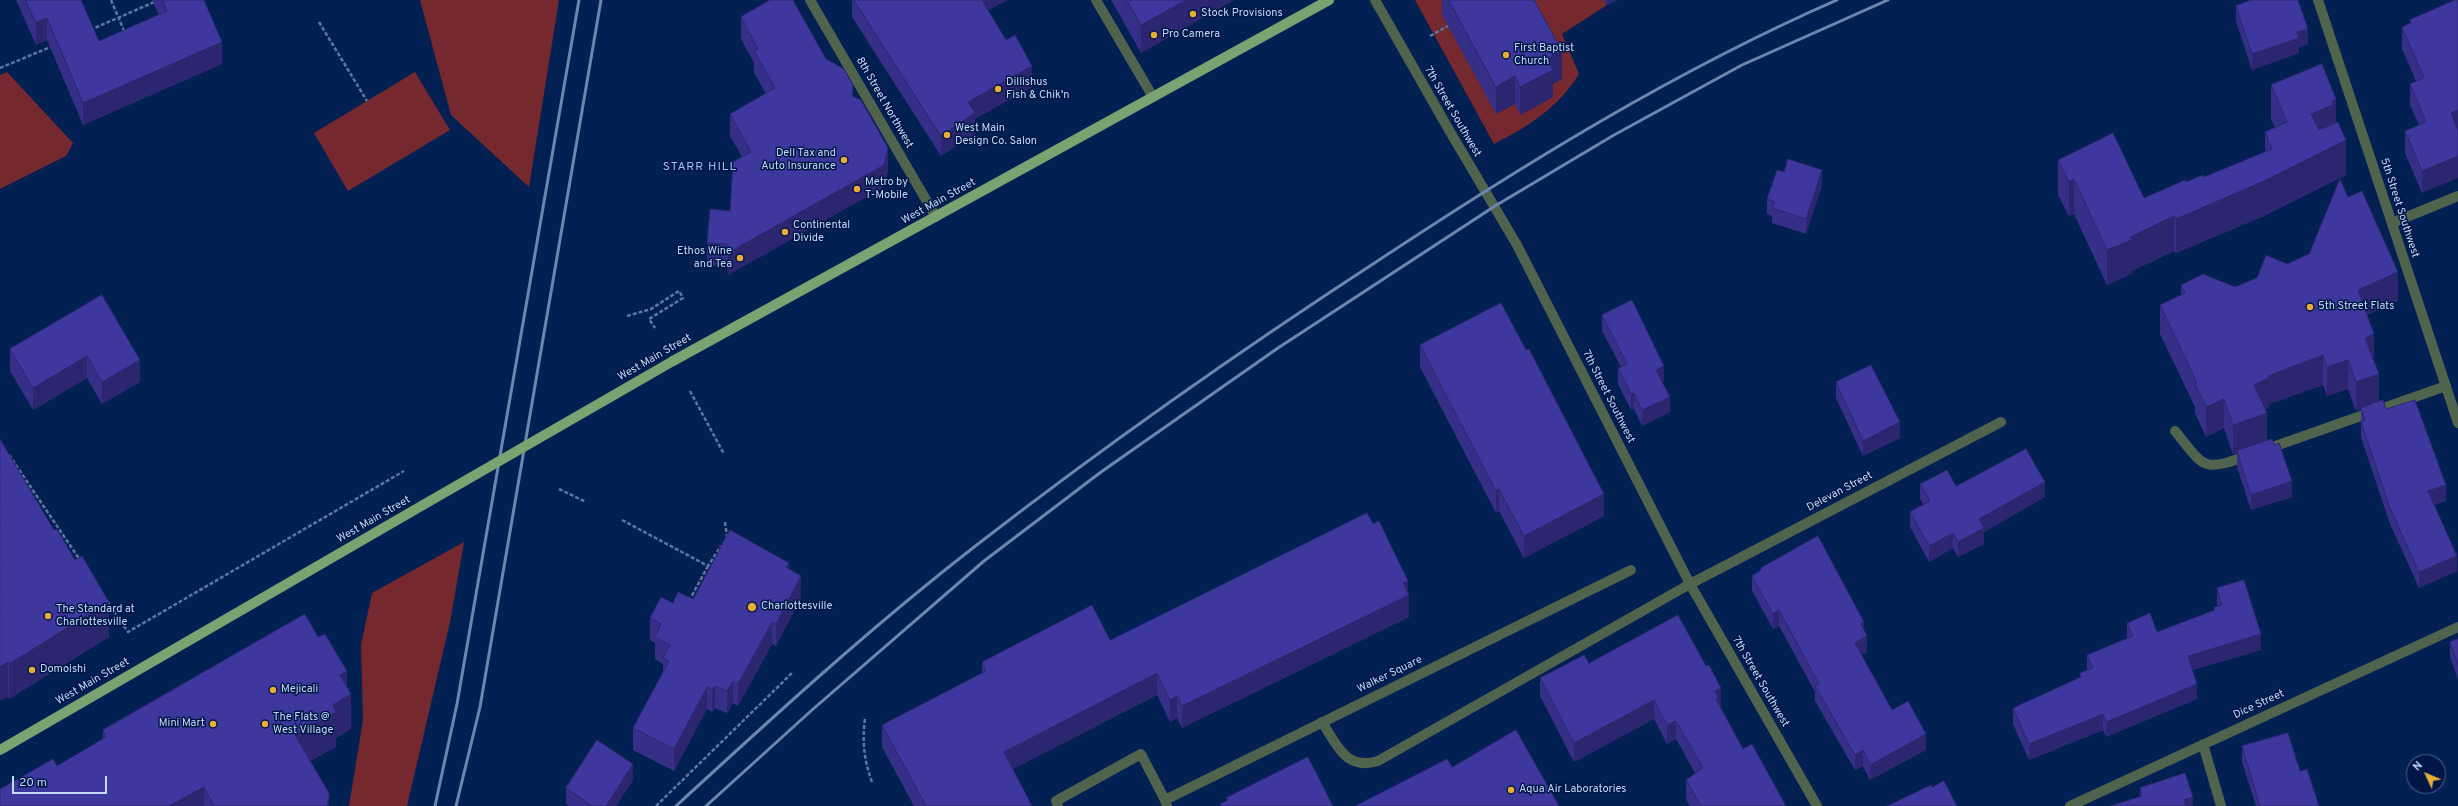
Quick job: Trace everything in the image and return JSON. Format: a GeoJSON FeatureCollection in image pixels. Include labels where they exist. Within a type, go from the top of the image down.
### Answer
{"type":"FeatureCollection","features":[{"type":"Feature","properties":{"kind":"main road","name":"West Main Street"},"geometry":{"type":"LineString","coordinates":[[0,750],[673,361],[1329,0]]}},
{"type":"Feature","properties":{"kind":"street","name":"8th Street Northwest"},"geometry":{"type":"LineString","coordinates":[[810,0],[936,217]]}},
{"type":"Feature","properties":{"kind":"street"},"geometry":{"type":"LineString","coordinates":[[1096,0],[1153,97]]}},
{"type":"Feature","properties":{"kind":"street","name":"7th Street Southwest"},"geometry":{"type":"LineString","coordinates":[[1375,0],[1448,130],[1517,245],[1690,584],[1817,806]]}},
{"type":"Feature","properties":{"kind":"street","name":"5th Street Southwest"},"geometry":{"type":"LineString","coordinates":[[2318,0],[2458,423]]}},
{"type":"Feature","properties":{"kind":"street"},"geometry":{"type":"LineString","coordinates":[[2392,223],[2458,196]]}},
{"type":"Feature","properties":{"kind":"street"},"geometry":{"type":"LineString","coordinates":[[2175,431],[2199,460],[2206,465],[2220,466],[2446,386]]}},
{"type":"Feature","properties":{"kind":"street","name":"Delevan Street"},"geometry":{"type":"LineString","coordinates":[[1322,722],[1340,751],[1349,760],[1365,765],[1378,761],[1690,584],[2002,422]]}},
{"type":"Feature","properties":{"kind":"street","name":"Walker Square"},"geometry":{"type":"LineString","coordinates":[[1166,803],[1322,722],[1631,570]]}},
{"type":"Feature","properties":{"kind":"street","name":"Dice Street"},"geometry":{"type":"LineString","coordinates":[[2070,806],[2458,627]]}},
{"type":"Feature","properties":{"kind":"street"},"geometry":{"type":"LineString","coordinates":[[2203,744],[2221,806]]}},
{"type":"Feature","properties":{"kind":"street"},"geometry":{"type":"LineString","coordinates":[[1058,806],[1056,801],[1141,754],[1166,803]]}},
{"type":"Feature","properties":{"kind":"path"},"geometry":{"type":"LineString","coordinates":[[111,0],[127,36]]}},
{"type":"Feature","properties":{"kind":"path"},"geometry":{"type":"LineString","coordinates":[[84,33],[159,0]]}},
{"type":"Feature","properties":{"kind":"path"},"geometry":{"type":"LineString","coordinates":[[319,22],[367,101]]}},
{"type":"Feature","properties":{"kind":"path"},"geometry":{"type":"LineString","coordinates":[[1430,36],[1448,26]]}},
{"type":"Feature","properties":{"kind":"path"},"geometry":{"type":"LineString","coordinates":[[0,68],[56,44]]}},
{"type":"Feature","properties":{"kind":"path"},"geometry":{"type":"LineString","coordinates":[[627,316],[651,309],[679,290],[683,298],[650,319],[655,328]]}},
{"type":"Feature","properties":{"kind":"path"},"geometry":{"type":"LineString","coordinates":[[690,391],[724,454]]}},
{"type":"Feature","properties":{"kind":"path"},"geometry":{"type":"LineString","coordinates":[[9,454],[84,566]]}},
{"type":"Feature","properties":{"kind":"path"},"geometry":{"type":"LineString","coordinates":[[106,599],[128,632],[404,471]]}},
{"type":"Feature","properties":{"kind":"path"},"geometry":{"type":"LineString","coordinates":[[559,489],[586,502]]}},
{"type":"Feature","properties":{"kind":"path"},"geometry":{"type":"LineString","coordinates":[[622,520],[708,566]]}},
{"type":"Feature","properties":{"kind":"path"},"geometry":{"type":"LineString","coordinates":[[687,605],[708,566],[727,536],[725,522]]}},
{"type":"Feature","properties":{"kind":"path"},"geometry":{"type":"LineString","coordinates":[[656,806],[792,673]]}},
{"type":"Feature","properties":{"kind":"path"},"geometry":{"type":"LineString","coordinates":[[864,719],[862,742],[865,763],[872,782]]}},
{"type":"Feature","properties":{"kind":"shaded area"},"geometry":{"type":"Polygon","coordinates":[[[420,0],[559,0],[529,187],[451,115],[420,0]]]}},
{"type":"Feature","properties":{"kind":"shaded area"},"geometry":{"type":"Polygon","coordinates":[[[1415,0],[1604,0],[1607,5],[1562,34],[1579,74],[1571,86],[1562,97],[1542,115],[1494,144],[1415,0]]]}},
{"type":"Feature","properties":{"kind":"shaded area"},"geometry":{"type":"Polygon","coordinates":[[[7,72],[73,143],[66,156],[0,189],[0,75],[7,72]]]}},
{"type":"Feature","properties":{"kind":"shaded area"},"geometry":{"type":"Polygon","coordinates":[[[415,72],[450,130],[348,191],[314,133],[415,72]]]}},
{"type":"Feature","properties":{"kind":"shaded area"},"geometry":{"type":"Polygon","coordinates":[[[464,542],[450,622],[407,806],[349,806],[363,720],[361,645],[372,593],[464,542]]]}},
{"type":"Feature","properties":{"kind":"building"},"geometry":{"type":"Polygon","coordinates":[[[26,0],[81,0],[99,41],[167,11],[162,0],[204,0],[222,42],[83,103],[47,18],[36,23],[26,0]]]}},
{"type":"Feature","properties":{"kind":"building"},"geometry":{"type":"Polygon","coordinates":[[[770,0],[793,0],[826,59],[844,69],[853,85],[852,96],[861,100],[888,148],[884,165],[728,253],[727,244],[707,243],[710,209],[730,211],[733,162],[751,152],[730,114],[775,88],[754,51],[758,49],[741,17],[770,0]]]}},
{"type":"Feature","properties":{"kind":"building"},"geometry":{"type":"Polygon","coordinates":[[[854,0],[982,0],[1006,40],[1015,35],[1032,66],[968,102],[975,113],[941,136],[854,0]]]}},
{"type":"Feature","properties":{"kind":"building"},"geometry":{"type":"Polygon","coordinates":[[[1127,0],[1186,0],[1141,25],[1127,0]]]}},
{"type":"Feature","properties":{"kind":"building","name":"First Baptist Church"},"geometry":{"type":"Polygon","coordinates":[[[1449,0],[1534,0],[1562,51],[1547,59],[1553,70],[1520,87],[1515,76],[1496,87],[1449,0]]]}},
{"type":"Feature","properties":{"kind":"building"},"geometry":{"type":"Polygon","coordinates":[[[2251,0],[2298,0],[2308,29],[2297,32],[2299,38],[2252,54],[2236,6],[2251,0]]]}},
{"type":"Feature","properties":{"kind":"building"},"geometry":{"type":"Polygon","coordinates":[[[2458,0],[2458,110],[2451,113],[2458,130],[2458,156],[2422,171],[2405,131],[2426,122],[2410,84],[2424,78],[2402,27],[2411,23],[2410,20],[2458,0]]]}},
{"type":"Feature","properties":{"kind":"building"},"geometry":{"type":"Polygon","coordinates":[[[2322,64],[2336,99],[2332,101],[2333,105],[2311,114],[2319,130],[2338,122],[2346,140],[2264,181],[2176,219],[2174,216],[2130,237],[2132,240],[2107,250],[2074,179],[2069,182],[2058,160],[2113,133],[2144,198],[2185,180],[2186,182],[2203,175],[2204,177],[2272,149],[2265,132],[2287,122],[2271,85],[2322,64]]]}},
{"type":"Feature","properties":{"kind":"building"},"geometry":{"type":"Polygon","coordinates":[[[1788,159],[1822,170],[1806,219],[1772,208],[1775,202],[1767,199],[1777,170],[1784,172],[1788,159]]]}},
{"type":"Feature","properties":{"kind":"building"},"geometry":{"type":"Polygon","coordinates":[[[2340,179],[2348,197],[2362,191],[2398,272],[2358,290],[2374,334],[2365,338],[2379,374],[2356,382],[2348,360],[2327,367],[2323,355],[2268,376],[2269,378],[2254,385],[2267,413],[2233,425],[2224,399],[2206,407],[2195,384],[2197,383],[2160,305],[2185,293],[2181,285],[2203,274],[2235,287],[2257,278],[2266,255],[2287,264],[2309,254],[2340,179]]]}},
{"type":"Feature","properties":{"kind":"building"},"geometry":{"type":"Polygon","coordinates":[[[102,295],[140,360],[102,382],[87,356],[33,388],[10,349],[102,295]]]}},
{"type":"Feature","properties":{"kind":"building"},"geometry":{"type":"Polygon","coordinates":[[[1632,300],[1664,366],[1656,370],[1670,397],[1642,410],[1634,393],[1631,394],[1618,368],[1627,364],[1602,315],[1632,300]]]}},
{"type":"Feature","properties":{"kind":"building"},"geometry":{"type":"Polygon","coordinates":[[[1501,303],[1526,350],[1529,349],[1604,494],[1524,536],[1499,489],[1496,491],[1420,345],[1501,303]]]}},
{"type":"Feature","properties":{"kind":"building"},"geometry":{"type":"Polygon","coordinates":[[[1871,365],[1900,422],[1863,441],[1836,382],[1871,365]]]}},
{"type":"Feature","properties":{"kind":"building"},"geometry":{"type":"Polygon","coordinates":[[[2383,400],[2386,409],[2415,400],[2446,485],[2428,491],[2457,556],[2419,572],[2390,508],[2361,422],[2365,420],[2361,408],[2383,400]]]}},
{"type":"Feature","properties":{"kind":"building","name":"The Standard at Charlottesville"},"geometry":{"type":"Polygon","coordinates":[[[0,439],[54,530],[57,529],[75,560],[82,556],[109,602],[9,664],[8,662],[0,667],[0,439]]]}},
{"type":"Feature","properties":{"kind":"building"},"geometry":{"type":"Polygon","coordinates":[[[2272,439],[2275,445],[2279,443],[2292,481],[2251,495],[2237,451],[2272,439]]]}},
{"type":"Feature","properties":{"kind":"building"},"geometry":{"type":"Polygon","coordinates":[[[2026,449],[2045,482],[1979,519],[1984,528],[1958,542],[1953,533],[1929,546],[1910,512],[1930,501],[1920,484],[1947,470],[1956,486],[2026,449]]]}},
{"type":"Feature","properties":{"kind":"building"},"geometry":{"type":"Polygon","coordinates":[[[1367,513],[1373,524],[1379,521],[1408,581],[1403,583],[1409,595],[1182,706],[1177,696],[1170,700],[1157,673],[1004,752],[1032,806],[926,806],[882,725],[986,671],[982,662],[1092,605],[1110,640],[1367,513]]]}},
{"type":"Feature","properties":{"kind":"building"},"geometry":{"type":"Polygon","coordinates":[[[730,530],[789,563],[786,567],[801,576],[776,624],[772,622],[738,684],[733,681],[727,691],[715,686],[712,690],[707,687],[674,749],[633,728],[669,661],[663,658],[670,645],[655,637],[661,624],[650,618],[661,597],[673,603],[678,592],[693,599],[730,530]]]}},
{"type":"Feature","properties":{"kind":"building"},"geometry":{"type":"Polygon","coordinates":[[[1818,536],[1864,622],[1861,624],[1867,636],[1855,643],[1892,710],[1908,701],[1926,734],[1870,765],[1863,750],[1855,755],[1815,686],[1819,684],[1779,610],[1773,614],[1752,576],[1761,570],[1761,568],[1818,536]]]}},
{"type":"Feature","properties":{"kind":"building"},"geometry":{"type":"Polygon","coordinates":[[[2244,580],[2261,634],[2188,656],[2197,684],[2106,722],[2103,714],[2029,744],[2013,708],[2081,677],[2080,673],[2093,668],[2087,655],[2133,636],[2127,623],[2150,613],[2157,632],[2215,610],[2214,607],[2222,605],[2217,588],[2244,580]]]}},
{"type":"Feature","properties":{"kind":"building"},"geometry":{"type":"Polygon","coordinates":[[[305,614],[318,637],[325,634],[347,671],[340,675],[351,694],[333,705],[336,712],[295,735],[329,793],[327,806],[214,806],[204,787],[169,806],[0,806],[0,789],[53,759],[57,766],[106,737],[103,730],[305,614]]]}},
{"type":"Feature","properties":{"kind":"building"},"geometry":{"type":"Polygon","coordinates":[[[1678,615],[1706,666],[1709,665],[1721,688],[1715,691],[1718,698],[1716,699],[1743,749],[1752,744],[1786,806],[1701,806],[1686,780],[1703,768],[1676,721],[1667,725],[1654,700],[1574,743],[1540,678],[1584,655],[1589,663],[1678,615]]]}},
{"type":"Feature","properties":{"kind":"building"},"geometry":{"type":"Polygon","coordinates":[[[2458,639],[2458,665],[2450,642],[2458,639]]]}},
{"type":"Feature","properties":{"kind":"building"},"geometry":{"type":"Polygon","coordinates":[[[1516,730],[1559,806],[1355,806],[1447,759],[1452,767],[1516,730]]]}},
{"type":"Feature","properties":{"kind":"building"},"geometry":{"type":"Polygon","coordinates":[[[2288,733],[2300,771],[2307,769],[2319,806],[2260,806],[2242,746],[2288,733]]]}},
{"type":"Feature","properties":{"kind":"building"},"geometry":{"type":"Polygon","coordinates":[[[597,740],[633,764],[606,806],[592,806],[566,788],[597,740]]]}},
{"type":"Feature","properties":{"kind":"building"},"geometry":{"type":"Polygon","coordinates":[[[1308,757],[1333,806],[1221,806],[1220,804],[1228,800],[1226,798],[1308,757]]]}},
{"type":"Feature","properties":{"kind":"building"},"geometry":{"type":"Polygon","coordinates":[[[2185,773],[2193,797],[2184,800],[2186,806],[2110,806],[2142,796],[2140,788],[2185,773]]]}},
{"type":"Feature","properties":{"kind":"building"},"geometry":{"type":"Polygon","coordinates":[[[1944,781],[1957,806],[1887,806],[1931,785],[1932,787],[1944,781]]]}},
{"type":"Feature","properties":{"kind":"railway"},"geometry":{"type":"LineString","coordinates":[[435,806],[457,704],[579,0]]}},
{"type":"Feature","properties":{"kind":"railway"},"geometry":{"type":"LineString","coordinates":[[456,806],[480,707],[601,0]]}},
{"type":"Feature","properties":{"kind":"railway"},"geometry":{"type":"LineString","coordinates":[[676,806],[824,672],[939,575],[1076,470],[1225,363],[1434,224],[1602,120],[1718,57],[1837,0]]}},
{"type":"Feature","properties":{"kind":"railway"},"geometry":{"type":"LineString","coordinates":[[706,806],[812,710],[984,561],[1101,472],[1278,348],[1495,206],[1614,135],[1742,65],[1888,0]]}},
{"type":"Feature","properties":{"kind":"place","name":"Stock Provisions"},"geometry":{"type":"Point","coordinates":[1193,14]}},
{"type":"Feature","properties":{"kind":"place","name":"Pro Camera"},"geometry":{"type":"Point","coordinates":[1154,35]}},
{"type":"Feature","properties":{"kind":"place","name":"First Baptist Church"},"geometry":{"type":"Point","coordinates":[1506,55]}},
{"type":"Feature","properties":{"kind":"place","name":"Dillishus Fish & Chik'n"},"geometry":{"type":"Point","coordinates":[998,89]}},
{"type":"Feature","properties":{"kind":"place","name":"West Main Design Co. Salon"},"geometry":{"type":"Point","coordinates":[947,135]}},
{"type":"Feature","properties":{"kind":"place","name":"Dell Tax and Auto Insurance"},"geometry":{"type":"Point","coordinates":[844,160]}},
{"type":"Feature","properties":{"kind":"place","name":"Metro by T-Mobile"},"geometry":{"type":"Point","coordinates":[857,189]}},
{"type":"Feature","properties":{"kind":"place","name":"Continental Divide"},"geometry":{"type":"Point","coordinates":[785,232]}},
{"type":"Feature","properties":{"kind":"place","name":"Ethos Wine and Tea"},"geometry":{"type":"Point","coordinates":[740,258]}},
{"type":"Feature","properties":{"kind":"place","name":"5th Street Flats"},"geometry":{"type":"Point","coordinates":[2310,307]}},
{"type":"Feature","properties":{"kind":"place","name":"Charlottesville"},"geometry":{"type":"Point","coordinates":[752,607]}},
{"type":"Feature","properties":{"kind":"place","name":"The Standard at Charlottesville"},"geometry":{"type":"Point","coordinates":[48,616]}},
{"type":"Feature","properties":{"kind":"place","name":"Domoishi"},"geometry":{"type":"Point","coordinates":[32,670]}},
{"type":"Feature","properties":{"kind":"place","name":"Mejicali"},"geometry":{"type":"Point","coordinates":[273,690]}},
{"type":"Feature","properties":{"kind":"place","name":"Mini Mart"},"geometry":{"type":"Point","coordinates":[213,724]}},
{"type":"Feature","properties":{"kind":"place","name":"The Flats @ West Village"},"geometry":{"type":"Point","coordinates":[265,724]}},
{"type":"Feature","properties":{"kind":"place","name":"Aqua Air Laboratories"},"geometry":{"type":"Point","coordinates":[1511,790]}},
{"type":"Feature","properties":{"kind":"district","name":"STARR HILL"},"geometry":{"type":"Point","coordinates":[700,168]}}]}
